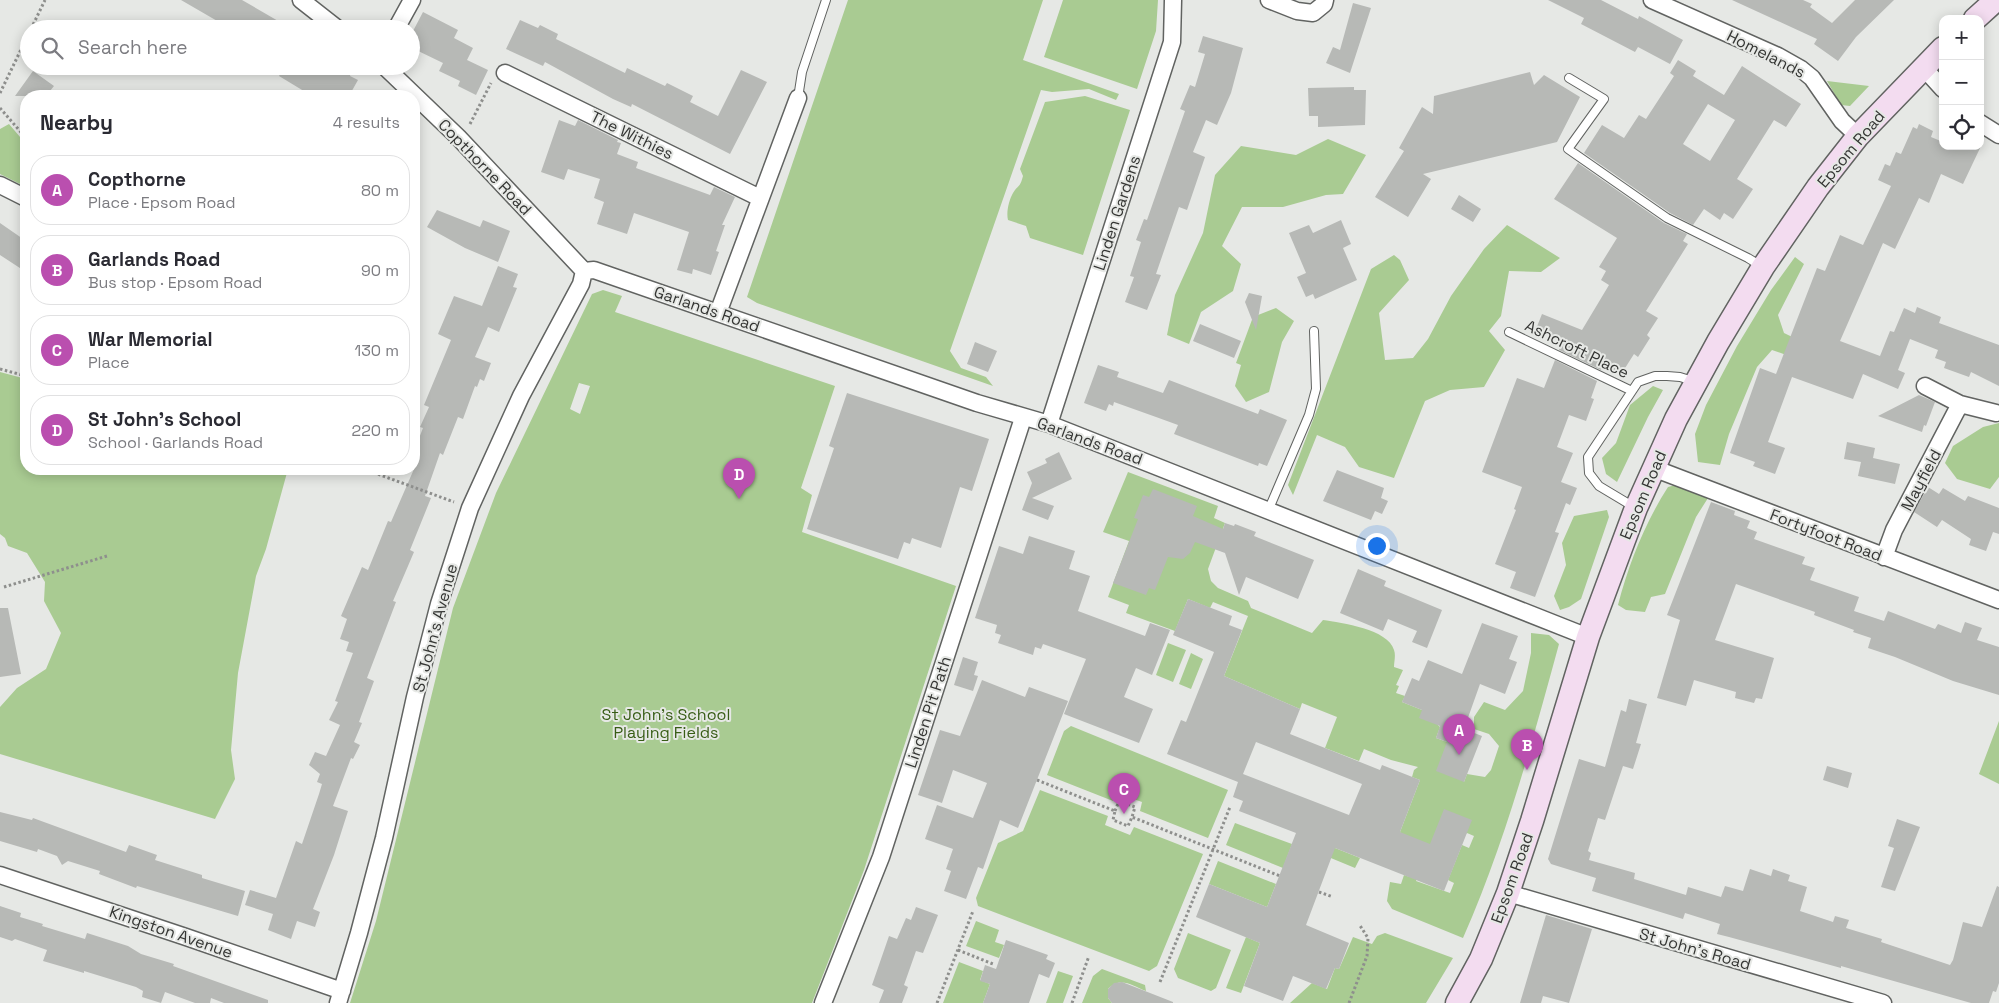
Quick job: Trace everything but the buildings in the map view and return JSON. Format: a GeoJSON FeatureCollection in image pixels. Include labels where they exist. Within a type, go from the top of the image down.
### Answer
{"type":"FeatureCollection","features":[{"type":"Feature","properties":{"kind":"main road"},"geometry":{"type":"LineString","coordinates":[[1979,15],[1996,0]]}},
{"type":"Feature","properties":{"kind":"main road","name":"Epsom Road"},"geometry":{"type":"LineString","coordinates":[[1457,1003],[1481,959],[1508,893],[1532,822],[1588,637],[1636,508],[1653,468],[1695,382],[1763,268],[1818,187],[1858,136],[1939,52]]}},
{"type":"Feature","properties":{"kind":"street"},"geometry":{"type":"LineString","coordinates":[[301,0],[327,20]]}},
{"type":"Feature","properties":{"kind":"street"},"geometry":{"type":"LineString","coordinates":[[401,20],[412,0]]}},
{"type":"Feature","properties":{"kind":"street","name":"Linden Gardens"},"geometry":{"type":"LineString","coordinates":[[1049,424],[1172,42],[1173,0]]}},
{"type":"Feature","properties":{"kind":"street"},"geometry":{"type":"LineString","coordinates":[[1268,0],[1298,11],[1314,13],[1324,4],[1325,0]]}},
{"type":"Feature","properties":{"kind":"street","name":"Homelands"},"geometry":{"type":"LineString","coordinates":[[1652,0],[1778,56],[1801,69],[1816,83],[1842,121],[1858,136]]}},
{"type":"Feature","properties":{"kind":"street"},"geometry":{"type":"LineString","coordinates":[[1923,67],[1939,85]]}},
{"type":"Feature","properties":{"kind":"street","name":"The Withies"},"geometry":{"type":"LineString","coordinates":[[505,73],[760,198]]}},
{"type":"Feature","properties":{"kind":"street","name":"Copthorne Road"},"geometry":{"type":"LineString","coordinates":[[393,75],[409,90]]}},
{"type":"Feature","properties":{"kind":"street"},"geometry":{"type":"LineString","coordinates":[[718,313],[798,98]]}},
{"type":"Feature","properties":{"kind":"street","name":"Copthorne Road"},"geometry":{"type":"LineString","coordinates":[[420,101],[458,137],[584,271]]}},
{"type":"Feature","properties":{"kind":"street"},"geometry":{"type":"LineString","coordinates":[[1984,126],[1999,135]]}},
{"type":"Feature","properties":{"kind":"street"},"geometry":{"type":"LineString","coordinates":[[0,186],[20,195]]}},
{"type":"Feature","properties":{"kind":"street","name":"Garlands Road"},"geometry":{"type":"LineString","coordinates":[[584,271],[594,270],[1023,418],[1049,424],[1268,510],[1356,547],[1588,637]]}},
{"type":"Feature","properties":{"kind":"street","name":"St John's Avenue"},"geometry":{"type":"LineString","coordinates":[[340,997],[384,838],[415,696],[438,604],[470,508],[521,396],[580,284],[584,271]]}},
{"type":"Feature","properties":{"kind":"street"},"geometry":{"type":"LineString","coordinates":[[1925,386],[1960,404],[1996,413]]}},
{"type":"Feature","properties":{"kind":"street","name":"Mayfield"},"geometry":{"type":"LineString","coordinates":[[1884,557],[1894,530],[1960,404]]}},
{"type":"Feature","properties":{"kind":"street","name":"Linden Pit Path"},"geometry":{"type":"LineString","coordinates":[[823,1003],[880,862],[1023,418]]}},
{"type":"Feature","properties":{"kind":"street","name":"Fortyfoot Road"},"geometry":{"type":"LineString","coordinates":[[1653,468],[1999,600]]}},
{"type":"Feature","properties":{"kind":"street","name":"Kingston Avenue"},"geometry":{"type":"LineString","coordinates":[[0,875],[194,940],[340,997]]}},
{"type":"Feature","properties":{"kind":"street","name":"St John's Road"},"geometry":{"type":"LineString","coordinates":[[1508,893],[1883,1003]]}},
{"type":"Feature","properties":{"kind":"lane"},"geometry":{"type":"LineString","coordinates":[[798,98],[802,72],[826,0]]}},
{"type":"Feature","properties":{"kind":"lane"},"geometry":{"type":"LineString","coordinates":[[1569,78],[1604,99],[1568,149],[1667,218],[1748,258],[1763,268]]}},
{"type":"Feature","properties":{"kind":"lane"},"geometry":{"type":"LineString","coordinates":[[1268,510],[1309,415],[1316,389],[1314,331]]}},
{"type":"Feature","properties":{"kind":"lane","name":"Ashcroft Place"},"geometry":{"type":"LineString","coordinates":[[1510,332],[1632,391]]}},
{"type":"Feature","properties":{"kind":"lane","name":"Ashcroft Place"},"geometry":{"type":"LineString","coordinates":[[1636,508],[1599,486],[1589,473],[1588,457],[1638,382],[1655,376],[1680,377],[1695,382]]}},
{"type":"Feature","properties":{"kind":"path"},"geometry":{"type":"LineString","coordinates":[[35,20],[45,0]]}},
{"type":"Feature","properties":{"kind":"path"},"geometry":{"type":"LineString","coordinates":[[0,93],[20,52]]}},
{"type":"Feature","properties":{"kind":"path"},"geometry":{"type":"LineString","coordinates":[[458,137],[470,124],[492,80],[505,73]]}},
{"type":"Feature","properties":{"kind":"path"},"geometry":{"type":"LineString","coordinates":[[0,108],[20,131]]}},
{"type":"Feature","properties":{"kind":"path"},"geometry":{"type":"LineString","coordinates":[[0,369],[20,374]]}},
{"type":"Feature","properties":{"kind":"path"},"geometry":{"type":"LineString","coordinates":[[380,475],[470,508]]}},
{"type":"Feature","properties":{"kind":"path"},"geometry":{"type":"LineString","coordinates":[[4,587],[107,556]]}},
{"type":"Feature","properties":{"kind":"path"},"geometry":{"type":"LineString","coordinates":[[1037,780],[1115,811]]}},
{"type":"Feature","properties":{"kind":"path"},"geometry":{"type":"LineString","coordinates":[[1119,801],[1135,807],[1132,817],[1128,826],[1113,820],[1119,801]]}},
{"type":"Feature","properties":{"kind":"path"},"geometry":{"type":"LineString","coordinates":[[1160,982],[1230,807]]}},
{"type":"Feature","properties":{"kind":"path"},"geometry":{"type":"LineString","coordinates":[[1132,817],[1280,876]]}},
{"type":"Feature","properties":{"kind":"path"},"geometry":{"type":"LineString","coordinates":[[1319,892],[1333,897]]}},
{"type":"Feature","properties":{"kind":"path"},"geometry":{"type":"LineString","coordinates":[[938,1003],[973,912]]}},
{"type":"Feature","properties":{"kind":"path"},"geometry":{"type":"LineString","coordinates":[[1348,1003],[1367,956],[1368,938],[1359,924]]}},
{"type":"Feature","properties":{"kind":"path"},"geometry":{"type":"LineString","coordinates":[[958,950],[993,964]]}},
{"type":"Feature","properties":{"kind":"path"},"geometry":{"type":"LineString","coordinates":[[1072,1003],[1089,956]]}},
{"type":"Feature","properties":{"kind":"green space"},"geometry":{"type":"Polygon","coordinates":[[[848,0],[1043,0],[1023,60],[1119,94],[1116,100],[1089,89],[1052,92],[1041,90],[950,351],[961,368],[986,377],[993,386],[757,303],[747,297],[848,0]]]}},
{"type":"Feature","properties":{"kind":"green space"},"geometry":{"type":"Polygon","coordinates":[[[1063,0],[1158,0],[1156,31],[1137,89],[1044,57],[1063,0]]]}},
{"type":"Feature","properties":{"kind":"green space"},"geometry":{"type":"Polygon","coordinates":[[[1827,81],[1869,86],[1850,106],[1841,105],[1827,81]]]}},
{"type":"Feature","properties":{"kind":"green space"},"geometry":{"type":"Polygon","coordinates":[[[1085,96],[1130,110],[1083,255],[1030,238],[1026,226],[1008,220],[1007,213],[1012,196],[1022,180],[1023,176],[1020,169],[1045,102],[1085,96]]]}},
{"type":"Feature","properties":{"kind":"green space"},"geometry":{"type":"Polygon","coordinates":[[[9,124],[20,137],[20,184],[0,174],[0,129],[9,124]]]}},
{"type":"Feature","properties":{"kind":"green space"},"geometry":{"type":"Polygon","coordinates":[[[1328,139],[1366,155],[1343,194],[1326,195],[1283,207],[1242,207],[1222,246],[1241,264],[1233,291],[1201,312],[1189,344],[1167,335],[1175,295],[1203,233],[1215,175],[1241,146],[1296,155],[1328,139]]]}},
{"type":"Feature","properties":{"kind":"green space"},"geometry":{"type":"Polygon","coordinates":[[[1507,225],[1560,258],[1541,272],[1509,271],[1501,316],[1489,331],[1505,350],[1484,387],[1450,390],[1425,401],[1394,478],[1359,467],[1345,447],[1317,435],[1293,495],[1288,485],[1371,269],[1394,255],[1400,260],[1409,280],[1379,313],[1385,360],[1413,358],[1428,339],[1451,296],[1484,249],[1507,225]]]}},
{"type":"Feature","properties":{"kind":"green space"},"geometry":{"type":"Polygon","coordinates":[[[1795,257],[1804,264],[1778,315],[1784,333],[1813,347],[1806,362],[1772,350],[1757,367],[1729,434],[1720,465],[1698,462],[1695,434],[1706,405],[1737,346],[1771,290],[1795,257]]]}},
{"type":"Feature","properties":{"kind":"green space","name":"St John's School Playing Fields"},"geometry":{"type":"Polygon","coordinates":[[[603,290],[622,296],[615,312],[835,386],[801,488],[812,495],[802,532],[956,586],[864,870],[812,1003],[350,1003],[376,921],[453,608],[496,493],[592,294],[603,290]],[[579,383],[570,409],[580,414],[590,386],[579,383]]]}},
{"type":"Feature","properties":{"kind":"green space"},"geometry":{"type":"Polygon","coordinates":[[[1276,308],[1294,321],[1282,342],[1269,392],[1246,402],[1235,386],[1241,365],[1236,363],[1253,317],[1276,308]]]}},
{"type":"Feature","properties":{"kind":"green space"},"geometry":{"type":"Polygon","coordinates":[[[0,372],[20,377],[20,475],[286,475],[266,549],[256,576],[238,673],[231,750],[235,779],[215,819],[0,754],[0,707],[17,688],[46,669],[61,633],[44,601],[45,582],[27,553],[8,546],[5,538],[0,534],[0,372]]]}},
{"type":"Feature","properties":{"kind":"green space"},"geometry":{"type":"Polygon","coordinates":[[[1653,386],[1663,390],[1617,482],[1606,474],[1602,458],[1616,443],[1630,405],[1653,386]]]}},
{"type":"Feature","properties":{"kind":"green space"},"geometry":{"type":"Polygon","coordinates":[[[1999,423],[1999,477],[1990,489],[1957,479],[1945,463],[1953,446],[1983,427],[1999,423]]]}},
{"type":"Feature","properties":{"kind":"green space"},"geometry":{"type":"Polygon","coordinates":[[[1128,472],[1218,506],[1214,518],[1225,523],[1208,569],[1211,581],[1218,588],[1248,601],[1251,608],[1312,633],[1323,620],[1363,628],[1383,637],[1390,643],[1395,652],[1394,667],[1403,670],[1396,685],[1399,686],[1396,693],[1405,696],[1402,702],[1422,710],[1440,727],[1436,738],[1447,742],[1464,782],[1467,774],[1485,777],[1491,770],[1499,746],[1489,734],[1474,729],[1474,717],[1484,702],[1505,710],[1523,691],[1531,653],[1531,633],[1549,635],[1559,644],[1505,829],[1463,938],[1392,909],[1387,901],[1390,882],[1401,884],[1404,875],[1410,877],[1418,876],[1416,881],[1450,893],[1454,883],[1448,880],[1462,845],[1469,848],[1474,836],[1467,833],[1420,870],[1400,832],[1420,780],[1412,777],[1414,770],[1418,767],[1391,760],[1364,749],[1359,761],[1325,748],[1337,717],[1302,703],[1300,709],[1224,676],[1248,616],[1213,602],[1210,608],[1188,599],[1175,631],[1126,613],[1129,605],[1108,597],[1129,541],[1103,532],[1128,472]]]}},
{"type":"Feature","properties":{"kind":"green space"},"geometry":{"type":"Polygon","coordinates":[[[1679,484],[1708,498],[1696,517],[1665,594],[1651,597],[1645,612],[1626,610],[1618,605],[1638,544],[1668,487],[1679,484]]]}},
{"type":"Feature","properties":{"kind":"green space"},"geometry":{"type":"Polygon","coordinates":[[[1607,510],[1609,517],[1581,599],[1569,607],[1560,610],[1554,596],[1566,565],[1562,543],[1574,516],[1607,510]]]}},
{"type":"Feature","properties":{"kind":"green space"},"geometry":{"type":"Polygon","coordinates":[[[1168,643],[1186,650],[1173,682],[1156,675],[1168,643]]]}},
{"type":"Feature","properties":{"kind":"green space"},"geometry":{"type":"Polygon","coordinates":[[[1191,653],[1203,659],[1191,689],[1179,684],[1191,653]]]}},
{"type":"Feature","properties":{"kind":"green space"},"geometry":{"type":"Polygon","coordinates":[[[1999,721],[1999,784],[1979,774],[1999,721]]]}},
{"type":"Feature","properties":{"kind":"green space"},"geometry":{"type":"Polygon","coordinates":[[[1071,726],[1228,790],[1208,838],[1140,811],[1142,802],[1116,793],[1113,801],[1047,775],[1064,731],[1071,726]]]}},
{"type":"Feature","properties":{"kind":"green space"},"geometry":{"type":"Polygon","coordinates":[[[1040,790],[1108,816],[1105,825],[1130,835],[1134,827],[1203,854],[1157,966],[1149,971],[978,906],[976,898],[998,843],[1023,831],[1040,790]]]}},
{"type":"Feature","properties":{"kind":"green space"},"geometry":{"type":"Polygon","coordinates":[[[1235,823],[1292,844],[1283,868],[1226,845],[1235,823]]]}},
{"type":"Feature","properties":{"kind":"green space"},"geometry":{"type":"Polygon","coordinates":[[[1330,846],[1360,858],[1355,868],[1326,856],[1330,846]]]}},
{"type":"Feature","properties":{"kind":"green space"},"geometry":{"type":"Polygon","coordinates":[[[1218,861],[1276,884],[1267,907],[1209,884],[1218,861]]]}},
{"type":"Feature","properties":{"kind":"green space"},"geometry":{"type":"Polygon","coordinates":[[[976,921],[999,930],[995,942],[1004,945],[999,958],[966,946],[976,921]]]}},
{"type":"Feature","properties":{"kind":"green space"},"geometry":{"type":"Polygon","coordinates":[[[1188,933],[1231,950],[1216,988],[1211,991],[1178,978],[1174,969],[1188,933]]]}},
{"type":"Feature","properties":{"kind":"green space"},"geometry":{"type":"Polygon","coordinates":[[[1385,933],[1453,958],[1426,1003],[1290,1003],[1312,983],[1327,989],[1335,968],[1339,969],[1353,937],[1372,944],[1377,936],[1385,933]]]}},
{"type":"Feature","properties":{"kind":"green space"},"geometry":{"type":"Polygon","coordinates":[[[1246,937],[1260,943],[1241,993],[1226,988],[1246,937]]]}},
{"type":"Feature","properties":{"kind":"green space"},"geometry":{"type":"Polygon","coordinates":[[[959,962],[983,971],[980,980],[990,984],[983,1003],[943,1003],[959,962]]]}},
{"type":"Feature","properties":{"kind":"green space"},"geometry":{"type":"Polygon","coordinates":[[[1102,969],[1145,985],[1146,991],[1127,983],[1117,983],[1108,989],[1108,998],[1112,1003],[1082,1003],[1093,976],[1102,969]]]}},
{"type":"Feature","properties":{"kind":"green space"},"geometry":{"type":"Polygon","coordinates":[[[1058,971],[1073,976],[1063,1003],[1046,1003],[1058,971]]]}},
{"type":"Feature","properties":{"kind":"place","name":"St John's School"},"geometry":{"type":"Point","coordinates":[739,499]}},
{"type":"Feature","properties":{"kind":"place","name":"Copthorne"},"geometry":{"type":"Point","coordinates":[1459,755]}},
{"type":"Feature","properties":{"kind":"place","name":"Garlands Road"},"geometry":{"type":"Point","coordinates":[1527,770]}},
{"type":"Feature","properties":{"kind":"place","name":"War Memorial"},"geometry":{"type":"Point","coordinates":[1124,814]}}]}
